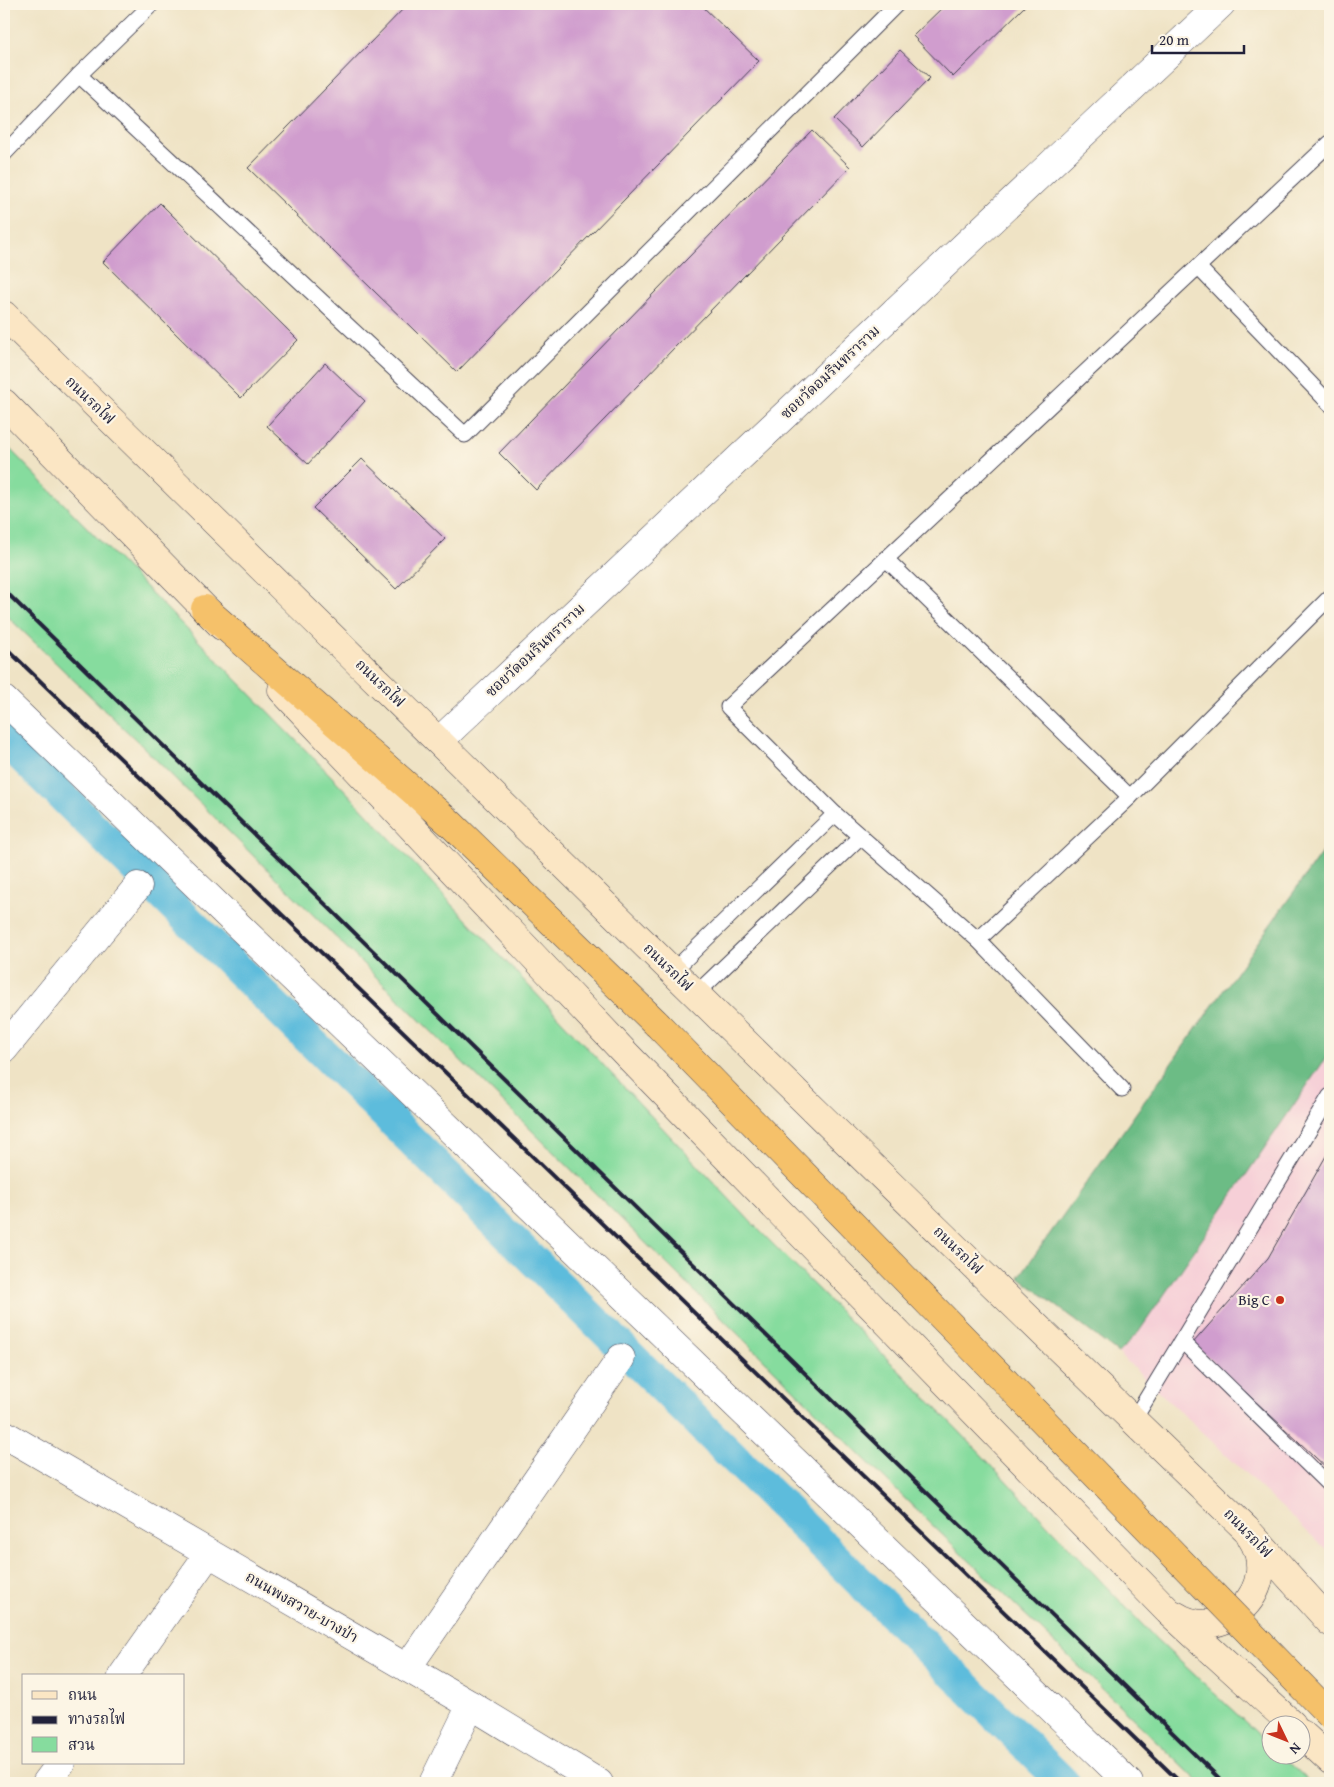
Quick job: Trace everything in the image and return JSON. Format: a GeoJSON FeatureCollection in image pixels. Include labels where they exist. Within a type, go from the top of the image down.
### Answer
{"type":"FeatureCollection","features":[{"type":"Feature","properties":{"kind":"highway"},"geometry":{"type":"LineString","coordinates":[[205,609],[451,824],[657,1024],[1330,1715]]}},
{"type":"Feature","properties":{"kind":"main road","name":"ถนนรถไฟ"},"geometry":{"type":"LineString","coordinates":[[4,315],[672,972],[1246,1530],[1330,1622]]}},
{"type":"Feature","properties":{"kind":"main road"},"geometry":{"type":"LineString","coordinates":[[4,404],[205,609],[627,1055],[1168,1610],[1281,1714]]}},
{"type":"Feature","properties":{"kind":"main road"},"geometry":{"type":"LineString","coordinates":[[1168,1610],[1182,1620],[1198,1624],[1215,1623],[1231,1618],[1244,1608],[1254,1594],[1260,1577],[1260,1560],[1255,1544],[1246,1530]]}},
{"type":"Feature","properties":{"kind":"main road"},"geometry":{"type":"LineString","coordinates":[[1312,1743],[1330,1760]]}},
{"type":"Feature","properties":{"kind":"street","name":"ซอยวัดอมรินทราราม"},"geometry":{"type":"LineString","coordinates":[[439,741],[1221,4]]}},
{"type":"Feature","properties":{"kind":"street"},"geometry":{"type":"LineString","coordinates":[[4,700],[1129,1783]]}},
{"type":"Feature","properties":{"kind":"street"},"geometry":{"type":"LineString","coordinates":[[4,1049],[138,886]]}},
{"type":"Feature","properties":{"kind":"street"},"geometry":{"type":"LineString","coordinates":[[407,1668],[621,1358]]}},
{"type":"Feature","properties":{"kind":"street","name":"ถนนพงสวาย-บางป่า"},"geometry":{"type":"LineString","coordinates":[[4,1434],[471,1705],[599,1783]]}},
{"type":"Feature","properties":{"kind":"street"},"geometry":{"type":"LineString","coordinates":[[123,1674],[209,1553]]}},
{"type":"Feature","properties":{"kind":"street"},"geometry":{"type":"LineString","coordinates":[[433,1783],[471,1705]]}},
{"type":"Feature","properties":{"kind":"street"},"geometry":{"type":"LineString","coordinates":[[46,1783],[60,1764]]}},
{"type":"Feature","properties":{"kind":"lane"},"geometry":{"type":"LineString","coordinates":[[4,154],[79,75],[152,4]]}},
{"type":"Feature","properties":{"kind":"lane"},"geometry":{"type":"LineString","coordinates":[[79,75],[465,435],[896,4]]}},
{"type":"Feature","properties":{"kind":"lane"},"geometry":{"type":"LineString","coordinates":[[1122,1089],[978,940],[835,814],[728,707],[1330,143]]}},
{"type":"Feature","properties":{"kind":"lane"},"geometry":{"type":"LineString","coordinates":[[1198,267],[1330,404]]}},
{"type":"Feature","properties":{"kind":"lane"},"geometry":{"type":"LineString","coordinates":[[886,559],[1130,797]]}},
{"type":"Feature","properties":{"kind":"lane"},"geometry":{"type":"LineString","coordinates":[[978,940],[1130,797],[1330,598]]}},
{"type":"Feature","properties":{"kind":"lane"},"geometry":{"type":"LineString","coordinates":[[672,972],[835,814]]}},
{"type":"Feature","properties":{"kind":"lane"},"geometry":{"type":"LineString","coordinates":[[696,994],[860,836]]}},
{"type":"Feature","properties":{"kind":"lane"},"geometry":{"type":"LineString","coordinates":[[1133,1421],[1330,1096]]}},
{"type":"Feature","properties":{"kind":"lane"},"geometry":{"type":"LineString","coordinates":[[1182,1341],[1330,1486]]}},
{"type":"Feature","properties":{"kind":"shaded area"},"geometry":{"type":"Polygon","coordinates":[[[1330,1052],[1330,1553],[1118,1353],[1138,1333],[1330,1052]]]}},
{"type":"Feature","properties":{"kind":"green space"},"geometry":{"type":"Polygon","coordinates":[[[4,443],[339,784],[750,1221],[957,1429],[1156,1639],[1262,1738],[1262,1764],[1291,1764],[1311,1783],[1200,1783],[898,1492],[135,739],[4,613],[4,443]]]}},
{"type":"Feature","properties":{"kind":"green space"},"geometry":{"type":"Polygon","coordinates":[[[1330,841],[1330,1052],[1138,1333],[1118,1353],[1019,1277],[1330,841]]]}},
{"type":"Feature","properties":{"kind":"building"},"geometry":{"type":"Polygon","coordinates":[[[408,4],[700,4],[759,61],[457,372],[248,168],[408,4]]]}},
{"type":"Feature","properties":{"kind":"building"},"geometry":{"type":"Polygon","coordinates":[[[946,4],[1027,4],[953,77],[913,36],[946,4]]]}},
{"type":"Feature","properties":{"kind":"building"},"geometry":{"type":"Polygon","coordinates":[[[900,50],[930,78],[863,147],[834,119],[900,50]]]}},
{"type":"Feature","properties":{"kind":"building"},"geometry":{"type":"Polygon","coordinates":[[[812,130],[850,167],[536,490],[499,453],[812,130]]]}},
{"type":"Feature","properties":{"kind":"building"},"geometry":{"type":"Polygon","coordinates":[[[160,203],[298,340],[241,398],[103,262],[160,203]]]}},
{"type":"Feature","properties":{"kind":"building"},"geometry":{"type":"Polygon","coordinates":[[[325,363],[365,401],[308,464],[267,426],[325,363]]]}},
{"type":"Feature","properties":{"kind":"building"},"geometry":{"type":"Polygon","coordinates":[[[362,459],[445,539],[396,589],[313,508],[362,459]]]}},
{"type":"Feature","properties":{"kind":"building","name":"Big C"},"geometry":{"type":"Polygon","coordinates":[[[1330,1149],[1330,1471],[1193,1343],[1268,1258],[1330,1149]]]}},
{"type":"Feature","properties":{"kind":"waterway"},"geometry":{"type":"LineString","coordinates":[[4,739],[1064,1783]]}},
{"type":"Feature","properties":{"kind":"railway"},"geometry":{"type":"LineString","coordinates":[[4,590],[1224,1783]]}},
{"type":"Feature","properties":{"kind":"railway"},"geometry":{"type":"LineString","coordinates":[[4,646],[1181,1783]]}},
{"type":"Feature","properties":{"kind":"place","name":"Big C"},"geometry":{"type":"Point","coordinates":[1280,1300]}}]}
